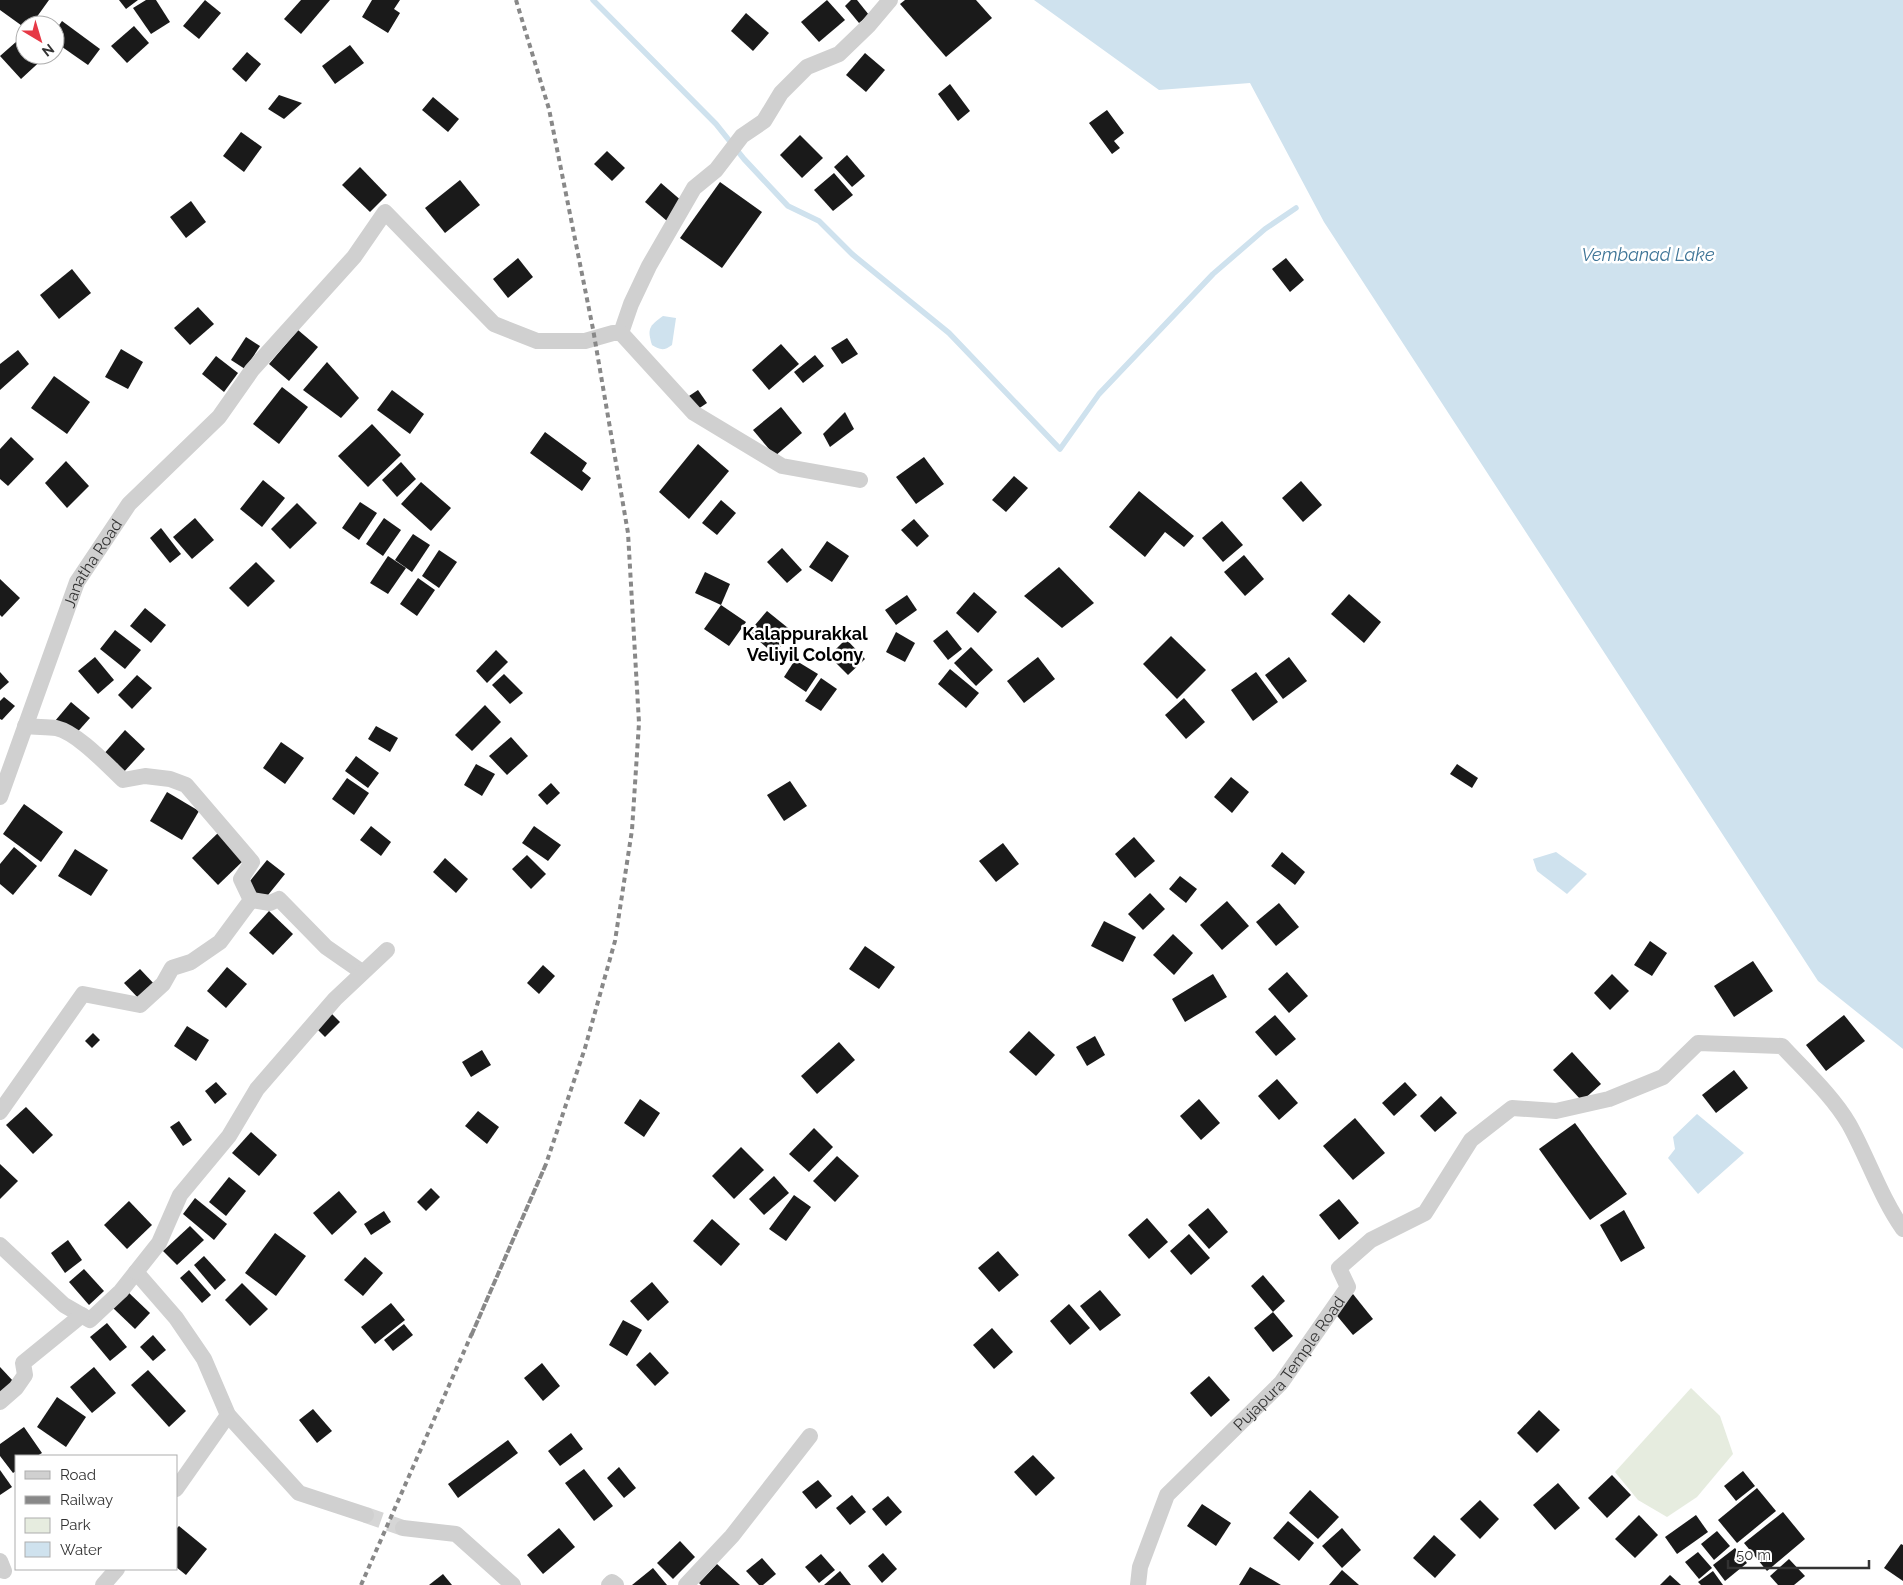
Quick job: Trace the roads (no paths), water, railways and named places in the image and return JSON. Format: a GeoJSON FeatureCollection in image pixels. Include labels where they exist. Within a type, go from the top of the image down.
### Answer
{"type":"FeatureCollection","features":[{"type":"Feature","properties":{"kind":"street"},"geometry":{"type":"LineString","coordinates":[[860,480],[782,466],[694,413],[621,333],[631,304],[649,266],[694,188],[716,170],[742,136],[764,122],[781,93],[807,67],[839,54],[868,26],[890,0]]}},
{"type":"Feature","properties":{"kind":"street","name":"Janatha Road"},"geometry":{"type":"LineString","coordinates":[[0,797],[77,582],[129,504],[219,417],[252,370],[354,258],[385,212],[494,324],[537,340],[585,341],[613,333],[621,333]]}},
{"type":"Feature","properties":{"kind":"street"},"geometry":{"type":"LineString","coordinates":[[25,726],[58,729],[66,733],[83,743],[124,780],[145,776],[170,779],[186,785],[252,862],[241,879],[251,900]]}},
{"type":"Feature","properties":{"kind":"street"},"geometry":{"type":"LineString","coordinates":[[251,900],[270,903],[279,899],[326,947],[362,972]]}},
{"type":"Feature","properties":{"kind":"street"},"geometry":{"type":"LineString","coordinates":[[0,1112],[82,994],[140,1005],[163,984],[172,968],[191,962],[220,942],[251,900]]}},
{"type":"Feature","properties":{"kind":"street"},"geometry":{"type":"LineString","coordinates":[[0,1245],[64,1305],[90,1320],[121,1291],[159,1243],[180,1195],[229,1136],[257,1089],[335,999],[387,950]]}},
{"type":"Feature","properties":{"kind":"street","name":"Pujapura Temple Road"},"geometry":{"type":"LineString","coordinates":[[1138,1585],[1140,1567],[1167,1495],[1281,1383],[1348,1287],[1339,1268],[1371,1240],[1425,1213],[1472,1140],[1512,1108],[1556,1111],[1609,1099],[1663,1077],[1698,1043],[1782,1046],[1830,1098],[1848,1123],[1891,1211],[1903,1229]]}},
{"type":"Feature","properties":{"kind":"street"},"geometry":{"type":"LineString","coordinates":[[136,1272],[176,1318],[204,1359],[228,1415],[299,1492],[366,1515]]}},
{"type":"Feature","properties":{"kind":"street"},"geometry":{"type":"LineString","coordinates":[[0,1402],[16,1388],[25,1375],[23,1363],[82,1315]]}},
{"type":"Feature","properties":{"kind":"street"},"geometry":{"type":"LineString","coordinates":[[178,1486],[228,1415]]}},
{"type":"Feature","properties":{"kind":"street"},"geometry":{"type":"LineString","coordinates":[[686,1585],[732,1536],[810,1436]]}},
{"type":"Feature","properties":{"kind":"street"},"geometry":{"type":"LineString","coordinates":[[403,1528],[456,1534],[513,1585]]}},
{"type":"Feature","properties":{"kind":"street"},"geometry":{"type":"LineString","coordinates":[[103,1585],[116,1570]]}},
{"type":"Feature","properties":{"kind":"street"},"geometry":{"type":"LineString","coordinates":[[608,1585],[612,1582],[616,1585]]}},
{"type":"Feature","properties":{"kind":"water","name":"Vembanad Lake"},"geometry":{"type":"Polygon","coordinates":[[[1034,0],[1903,0],[1903,1049],[1818,981],[1324,222],[1250,83],[1159,90],[1034,0]]]}},
{"type":"Feature","properties":{"kind":"water"},"geometry":{"type":"Polygon","coordinates":[[[663,316],[676,318],[672,345],[662,349],[652,345],[650,328],[663,316]]]}},
{"type":"Feature","properties":{"kind":"water"},"geometry":{"type":"Polygon","coordinates":[[[1556,852],[1587,874],[1567,894],[1537,871],[1533,859],[1556,852]]]}},
{"type":"Feature","properties":{"kind":"water"},"geometry":{"type":"Polygon","coordinates":[[[1697,1114],[1744,1153],[1698,1194],[1668,1158],[1675,1149],[1673,1137],[1697,1114]]]}},
{"type":"Feature","properties":{"kind":"waterway"},"geometry":{"type":"LineString","coordinates":[[593,0],[716,124],[744,159],[788,206],[819,221],[852,254],[949,333],[1060,449],[1099,394],[1213,274],[1265,229],[1296,208]]}},
{"type":"Feature","properties":{"kind":"tunnel"},"geometry":{"type":"LineString","coordinates":[[366,1515],[403,1528]]}},
{"type":"Feature","properties":{"kind":"railway"},"geometry":{"type":"LineString","coordinates":[[516,0],[549,109],[593,329],[628,533],[639,723],[632,830],[615,941],[585,1048],[546,1164],[471,1336],[546,1164]]}},
{"type":"Feature","properties":{"kind":"railway"},"geometry":{"type":"LineString","coordinates":[[361,1585],[473,1331]]}},
{"type":"Feature","properties":{"kind":"district","name":"Kalappurakkal Veliyil Colony"},"geometry":{"type":"Point","coordinates":[805,644]}}]}
